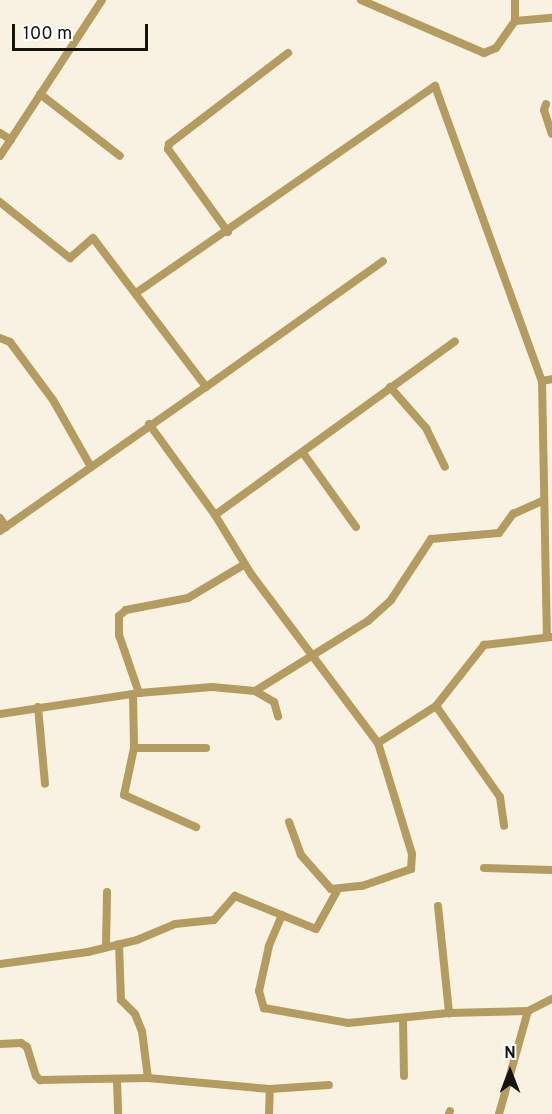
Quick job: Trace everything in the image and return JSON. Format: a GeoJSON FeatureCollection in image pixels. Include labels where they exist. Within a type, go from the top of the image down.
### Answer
{"type":"FeatureCollection","features":[{"type":"Feature","properties":{"kind":"street"},"geometry":{"type":"LineString","coordinates":[[0,156],[102,0]]}},
{"type":"Feature","properties":{"kind":"street"},"geometry":{"type":"LineString","coordinates":[[361,0],[427,26],[478,53],[496,48],[516,21],[515,0]]}},
{"type":"Feature","properties":{"kind":"street"},"geometry":{"type":"LineString","coordinates":[[516,21],[552,18]]}},
{"type":"Feature","properties":{"kind":"street"},"geometry":{"type":"LineString","coordinates":[[228,232],[168,149],[169,144],[288,54]]}},
{"type":"Feature","properties":{"kind":"street"},"geometry":{"type":"LineString","coordinates":[[136,293],[228,232],[435,86],[542,381],[550,637],[484,645],[436,706],[378,743]]}},
{"type":"Feature","properties":{"kind":"street"},"geometry":{"type":"LineString","coordinates":[[40,94],[120,156]]}},
{"type":"Feature","properties":{"kind":"street"},"geometry":{"type":"LineString","coordinates":[[546,104],[544,110],[552,134]]}},
{"type":"Feature","properties":{"kind":"street"},"geometry":{"type":"LineString","coordinates":[[0,133],[11,140]]}},
{"type":"Feature","properties":{"kind":"street"},"geometry":{"type":"LineString","coordinates":[[0,202],[70,258],[93,238],[206,387]]}},
{"type":"Feature","properties":{"kind":"street"},"geometry":{"type":"LineString","coordinates":[[0,518],[3,529],[382,261]]}},
{"type":"Feature","properties":{"kind":"street"},"geometry":{"type":"LineString","coordinates":[[0,338],[10,342],[53,400],[91,467]]}},
{"type":"Feature","properties":{"kind":"street"},"geometry":{"type":"LineString","coordinates":[[215,515],[455,341]]}},
{"type":"Feature","properties":{"kind":"street"},"geometry":{"type":"LineString","coordinates":[[542,381],[552,379]]}},
{"type":"Feature","properties":{"kind":"street"},"geometry":{"type":"LineString","coordinates":[[390,387],[426,428],[445,467]]}},
{"type":"Feature","properties":{"kind":"street"},"geometry":{"type":"LineString","coordinates":[[149,424],[215,515],[245,564],[378,743],[413,864],[404,875],[337,891],[321,880],[301,855],[289,822]]}},
{"type":"Feature","properties":{"kind":"street"},"geometry":{"type":"LineString","coordinates":[[303,453],[356,527]]}},
{"type":"Feature","properties":{"kind":"street"},"geometry":{"type":"LineString","coordinates":[[255,691],[315,656],[368,621],[391,600],[431,539],[499,533],[513,514],[544,500]]}},
{"type":"Feature","properties":{"kind":"street"},"geometry":{"type":"LineString","coordinates":[[196,826],[124,795],[134,748],[136,694],[118,635],[119,616],[126,610],[188,598],[245,564]]}},
{"type":"Feature","properties":{"kind":"street"},"geometry":{"type":"LineString","coordinates":[[0,714],[136,694],[212,687],[255,691],[274,702],[278,716]]}},
{"type":"Feature","properties":{"kind":"street"},"geometry":{"type":"LineString","coordinates":[[436,706],[500,797],[504,826]]}},
{"type":"Feature","properties":{"kind":"street"},"geometry":{"type":"LineString","coordinates":[[38,707],[45,784]]}},
{"type":"Feature","properties":{"kind":"street"},"geometry":{"type":"LineString","coordinates":[[134,748],[206,748]]}},
{"type":"Feature","properties":{"kind":"street"},"geometry":{"type":"LineString","coordinates":[[484,868],[552,870]]}},
{"type":"Feature","properties":{"kind":"street"},"geometry":{"type":"LineString","coordinates":[[0,964],[119,945],[165,927],[214,920],[231,896],[318,928],[337,891]]}},
{"type":"Feature","properties":{"kind":"street"},"geometry":{"type":"LineString","coordinates":[[106,946],[107,892]]}},
{"type":"Feature","properties":{"kind":"street"},"geometry":{"type":"LineString","coordinates":[[438,906],[449,1013]]}},
{"type":"Feature","properties":{"kind":"street"},"geometry":{"type":"LineString","coordinates":[[282,915],[269,946],[259,991],[264,1008],[348,1023],[449,1013],[528,1011],[552,999]]}},
{"type":"Feature","properties":{"kind":"street"},"geometry":{"type":"LineString","coordinates":[[119,945],[121,1000],[135,1014],[142,1031],[148,1078]]}},
{"type":"Feature","properties":{"kind":"street"},"geometry":{"type":"LineString","coordinates":[[499,1114],[528,1011]]}},
{"type":"Feature","properties":{"kind":"street"},"geometry":{"type":"LineString","coordinates":[[403,1019],[404,1076]]}},
{"type":"Feature","properties":{"kind":"street"},"geometry":{"type":"LineString","coordinates":[[0,1044],[21,1043],[27,1047],[36,1076],[40,1080],[117,1081],[148,1078],[270,1089],[329,1085]]}},
{"type":"Feature","properties":{"kind":"street"},"geometry":{"type":"LineString","coordinates":[[117,1081],[118,1114]]}},
{"type":"Feature","properties":{"kind":"street"},"geometry":{"type":"LineString","coordinates":[[269,1114],[270,1089]]}}]}
